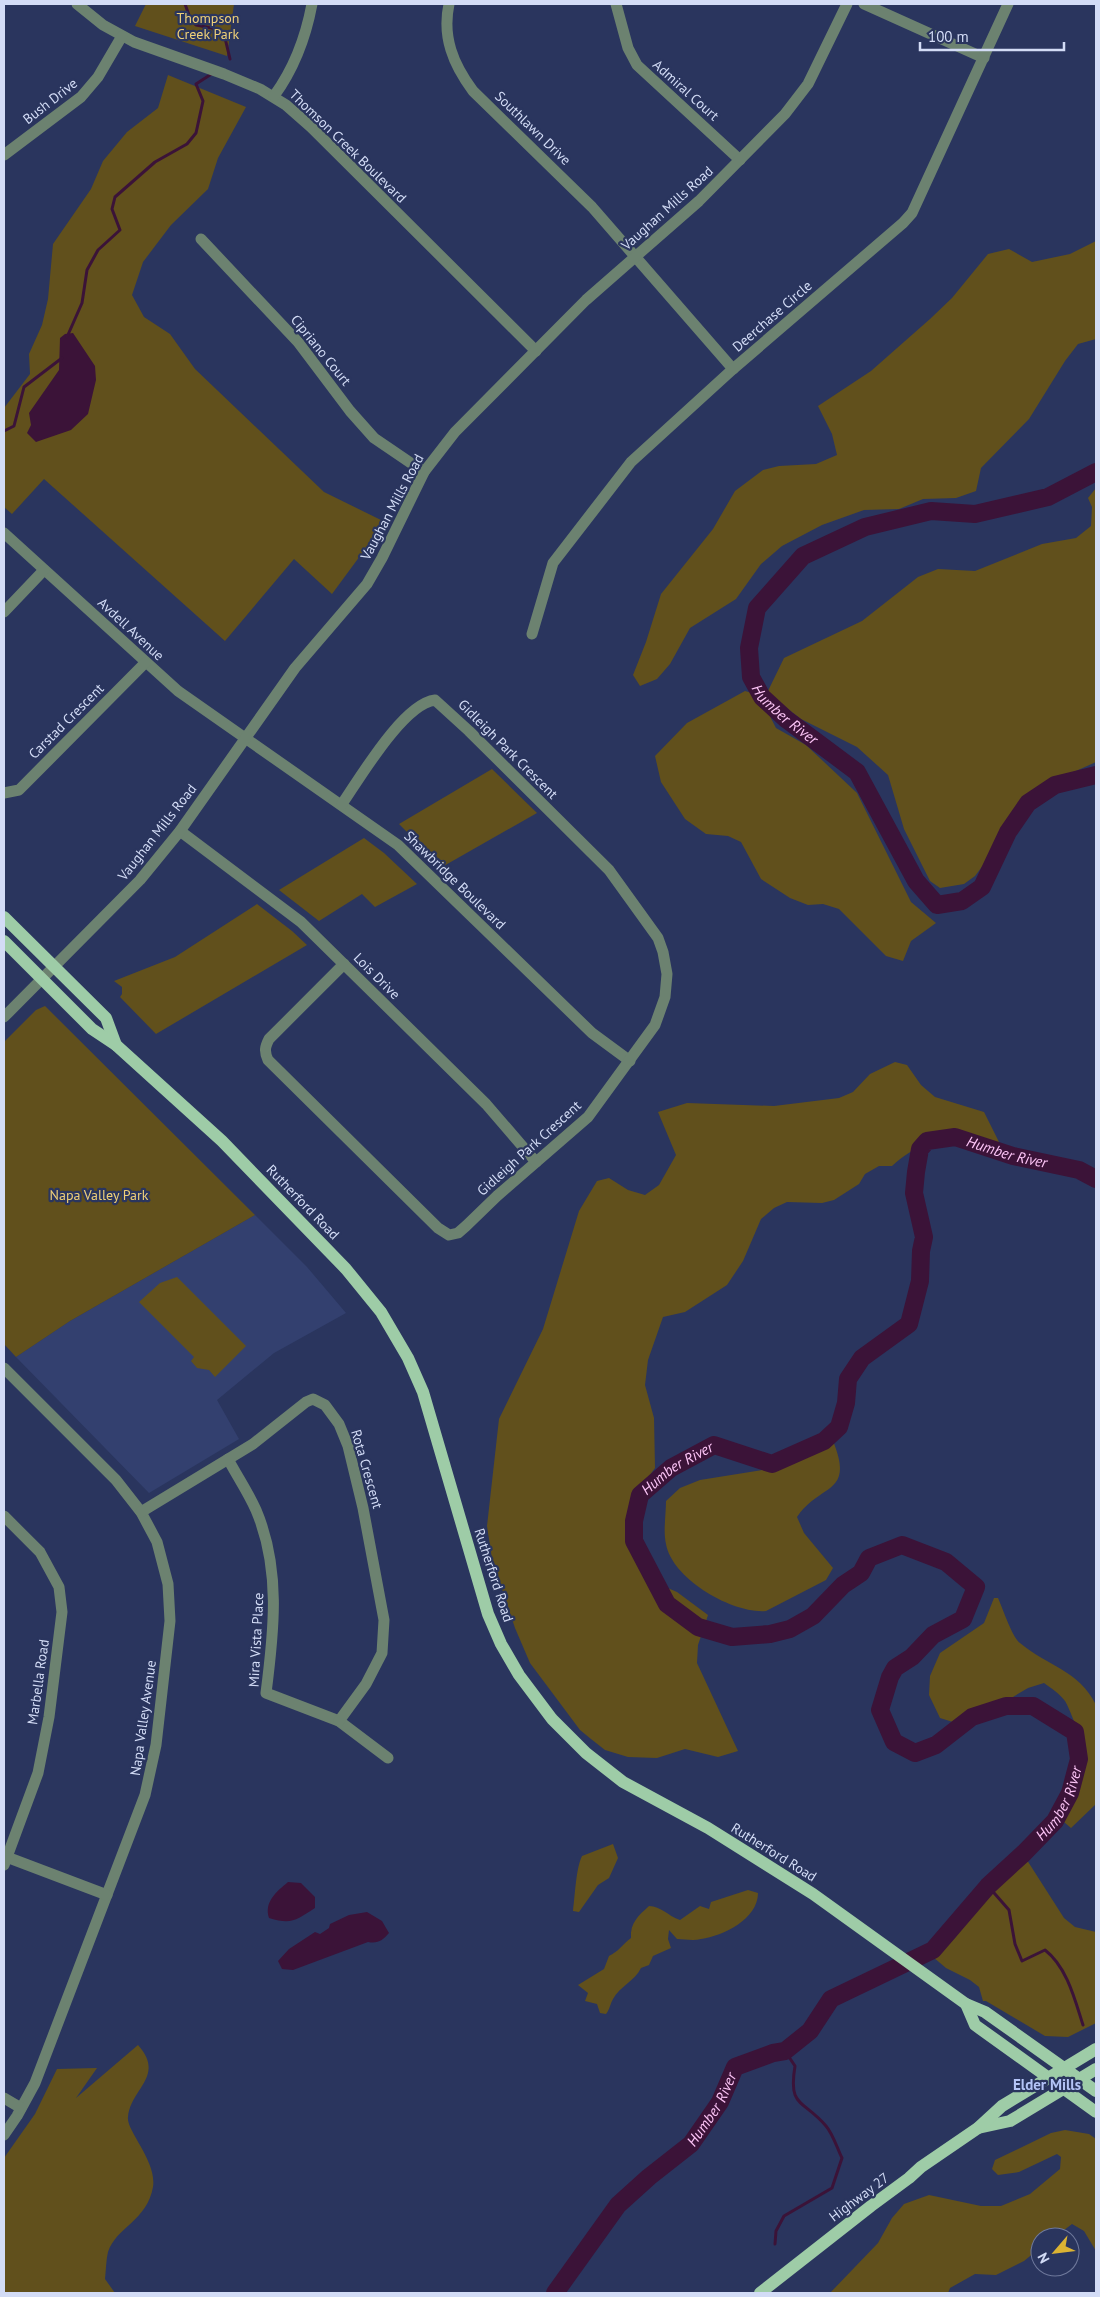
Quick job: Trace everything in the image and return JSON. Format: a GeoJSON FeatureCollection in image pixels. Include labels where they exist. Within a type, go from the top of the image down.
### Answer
{"type":"FeatureCollection","features":[{"type":"Feature","properties":{"kind":"main road","name":"Rutherford Road"},"geometry":{"type":"LineString","coordinates":[[4,917],[106,1018],[116,1045]]}},
{"type":"Feature","properties":{"kind":"main road","name":"Rutherford Road"},"geometry":{"type":"LineString","coordinates":[[4,941],[92,1029],[116,1045],[222,1141],[346,1269],[381,1312],[408,1358],[425,1398],[488,1614],[519,1675],[552,1719],[586,1753],[622,1782],[708,1828],[813,1894],[966,2004],[985,2012],[1096,2091]]}},
{"type":"Feature","properties":{"kind":"main road","name":"Rutherford Road"},"geometry":{"type":"LineString","coordinates":[[966,2004],[975,2025],[1096,2112]]}},
{"type":"Feature","properties":{"kind":"main road","name":"Highway 27"},"geometry":{"type":"LineString","coordinates":[[760,2293],[871,2206],[910,2178],[921,2166],[978,2128],[1002,2106],[1096,2049]]}},
{"type":"Feature","properties":{"kind":"main road","name":"Highway 27"},"geometry":{"type":"LineString","coordinates":[[978,2128],[1010,2121],[1096,2069]]}},
{"type":"Feature","properties":{"kind":"street","name":"Thomson Creek Boulevard"},"geometry":{"type":"LineString","coordinates":[[77,4],[122,36],[224,74],[274,96],[310,127],[536,351]]}},
{"type":"Feature","properties":{"kind":"street"},"geometry":{"type":"LineString","coordinates":[[274,96],[285,81],[308,27],[312,4]]}},
{"type":"Feature","properties":{"kind":"street","name":"Southlawn Drive"},"geometry":{"type":"LineString","coordinates":[[449,4],[446,25],[450,48],[458,71],[473,90],[592,207],[733,369]]}},
{"type":"Feature","properties":{"kind":"street","name":"Admiral Court"},"geometry":{"type":"LineString","coordinates":[[616,4],[628,48],[637,66],[740,160]]}},
{"type":"Feature","properties":{"kind":"street","name":"Vaughan Mills Road"},"geometry":{"type":"LineString","coordinates":[[42,979],[140,880],[180,831],[294,668],[359,594],[374,574],[424,472],[456,432],[586,300],[699,202],[785,114],[804,90],[820,62],[847,4]]}},
{"type":"Feature","properties":{"kind":"street"},"geometry":{"type":"LineString","coordinates":[[864,4],[984,58]]}},
{"type":"Feature","properties":{"kind":"street","name":"Deerchase Circle"},"geometry":{"type":"LineString","coordinates":[[532,634],[554,564],[566,544],[631,462],[733,369],[886,238],[912,213],[919,202],[1008,4]]}},
{"type":"Feature","properties":{"kind":"street","name":"Bush Drive"},"geometry":{"type":"LineString","coordinates":[[4,155],[92,86],[122,36]]}},
{"type":"Feature","properties":{"kind":"street","name":"Cipriano Court"},"geometry":{"type":"LineString","coordinates":[[201,239],[298,342],[350,411],[374,438],[424,472]]}},
{"type":"Feature","properties":{"kind":"street","name":"Avdell Avenue"},"geometry":{"type":"LineString","coordinates":[[4,534],[178,691],[246,738]]}},
{"type":"Feature","properties":{"kind":"street"},"geometry":{"type":"LineString","coordinates":[[4,612],[44,570]]}},
{"type":"Feature","properties":{"kind":"street","name":"Carstad Crescent"},"geometry":{"type":"LineString","coordinates":[[4,793],[19,790],[145,662]]}},
{"type":"Feature","properties":{"kind":"street","name":"Gidleigh Park Crescent"},"geometry":{"type":"LineString","coordinates":[[342,804],[400,724],[423,704],[435,700],[442,704],[604,864],[658,938],[666,966],[665,997],[661,1013],[651,1032],[588,1118],[536,1162],[466,1226],[458,1232],[449,1235],[432,1221],[268,1060],[265,1047],[270,1039],[344,964]]}},
{"type":"Feature","properties":{"kind":"street","name":"Shawbridge Boulevard"},"geometry":{"type":"LineString","coordinates":[[246,738],[398,845],[592,1033],[630,1061]]}},
{"type":"Feature","properties":{"kind":"street","name":"Lois Drive"},"geometry":{"type":"LineString","coordinates":[[180,831],[290,913],[486,1104],[536,1162]]}},
{"type":"Feature","properties":{"kind":"street"},"geometry":{"type":"LineString","coordinates":[[4,1017],[42,979]]}},
{"type":"Feature","properties":{"kind":"street","name":"Napa Valley Avenue"},"geometry":{"type":"LineString","coordinates":[[4,1368],[110,1474],[141,1512],[157,1542],[165,1569],[170,1621],[151,1775],[44,2061],[21,2108],[4,2134]]}},
{"type":"Feature","properties":{"kind":"street","name":"Rota Crescent"},"geometry":{"type":"LineString","coordinates":[[141,1512],[253,1444],[306,1402],[313,1399],[325,1405],[339,1424],[348,1446],[363,1508],[384,1620],[382,1653],[366,1684],[340,1721]]}},
{"type":"Feature","properties":{"kind":"street","name":"Mira Vista Place"},"geometry":{"type":"LineString","coordinates":[[228,1460],[256,1510],[273,1567],[274,1634],[266,1694],[340,1721],[388,1758]]}},
{"type":"Feature","properties":{"kind":"street","name":"Marbella Road"},"geometry":{"type":"LineString","coordinates":[[4,1516],[40,1552],[59,1587],[62,1612],[49,1718],[38,1773],[5,1860]]}},
{"type":"Feature","properties":{"kind":"street"},"geometry":{"type":"LineString","coordinates":[[5,1860],[107,1895]]}},
{"type":"Feature","properties":{"kind":"street"},"geometry":{"type":"LineString","coordinates":[[4,2098],[21,2108]]}},
{"type":"Feature","properties":{"kind":"shaded area"},"geometry":{"type":"Polygon","coordinates":[[[73,333],[95,366],[96,380],[88,414],[71,430],[36,442],[27,433],[31,425],[29,413],[59,370],[60,338],[65,334],[73,333]]]}},
{"type":"Feature","properties":{"kind":"shaded area"},"geometry":{"type":"Polygon","coordinates":[[[255,1215],[307,1267],[346,1313],[274,1353],[217,1400],[239,1439],[149,1493],[16,1357],[70,1321],[255,1215]]]}},
{"type":"Feature","properties":{"kind":"shaded area"},"geometry":{"type":"Polygon","coordinates":[[[288,1882],[301,1883],[315,1897],[315,1908],[294,1920],[283,1921],[269,1918],[268,1907],[272,1898],[288,1882]]]}},
{"type":"Feature","properties":{"kind":"shaded area"},"geometry":{"type":"Polygon","coordinates":[[[367,1912],[382,1921],[389,1933],[382,1939],[377,1942],[368,1942],[293,1970],[282,1969],[278,1961],[289,1949],[315,1932],[320,1934],[329,1928],[330,1924],[349,1915],[367,1912]]]}},
{"type":"Feature","properties":{"kind":"green space","name":"Thompson Creek Park"},"geometry":{"type":"Polygon","coordinates":[[[146,4],[234,4],[227,56],[135,26],[146,4]]]}},
{"type":"Feature","properties":{"kind":"green space"},"geometry":{"type":"Polygon","coordinates":[[[168,75],[246,107],[218,158],[208,189],[171,225],[143,262],[132,295],[144,317],[170,334],[195,369],[324,492],[385,522],[332,594],[294,559],[225,641],[44,479],[12,514],[4,507],[4,408],[30,374],[29,354],[42,325],[48,299],[53,244],[91,189],[103,161],[127,132],[158,108],[168,75]]]}},
{"type":"Feature","properties":{"kind":"green space"},"geometry":{"type":"Polygon","coordinates":[[[1096,241],[1096,339],[1078,344],[1065,361],[1029,419],[981,468],[976,491],[956,498],[923,499],[899,509],[864,510],[822,525],[782,546],[761,564],[736,599],[690,628],[670,664],[657,679],[640,686],[633,675],[646,642],[661,594],[713,529],[735,491],[763,470],[779,466],[816,464],[837,455],[832,434],[818,406],[871,371],[930,319],[952,298],[988,254],[1009,249],[1032,262],[1070,254],[1096,241]]]}},
{"type":"Feature","properties":{"kind":"green space"},"geometry":{"type":"Polygon","coordinates":[[[1096,488],[1096,762],[1058,779],[1025,798],[998,834],[987,860],[975,876],[964,884],[940,888],[930,881],[904,829],[888,775],[857,747],[801,719],[767,693],[784,658],[862,621],[918,577],[938,569],[975,571],[1042,544],[1076,538],[1091,526],[1092,507],[1088,498],[1096,488]]]}},
{"type":"Feature","properties":{"kind":"green space"},"geometry":{"type":"Polygon","coordinates":[[[745,691],[759,695],[776,728],[806,745],[857,793],[911,902],[936,923],[911,941],[903,961],[886,956],[839,909],[823,904],[808,905],[790,898],[761,879],[741,842],[728,836],[706,834],[685,819],[661,782],[655,756],[687,723],[745,691]]]}},
{"type":"Feature","properties":{"kind":"green space"},"geometry":{"type":"Polygon","coordinates":[[[492,769],[537,813],[442,867],[399,824],[492,769]]]}},
{"type":"Feature","properties":{"kind":"green space"},"geometry":{"type":"Polygon","coordinates":[[[364,838],[384,853],[417,884],[375,907],[362,894],[319,921],[279,890],[364,838]]]}},
{"type":"Feature","properties":{"kind":"green space"},"geometry":{"type":"Polygon","coordinates":[[[257,904],[307,945],[156,1034],[120,997],[122,987],[114,981],[175,957],[257,904]]]}},
{"type":"Feature","properties":{"kind":"green space","name":"Napa Valley Park"},"geometry":{"type":"Polygon","coordinates":[[[45,1006],[255,1215],[70,1321],[16,1357],[4,1344],[4,1042],[36,1010],[45,1006]]]}},
{"type":"Feature","properties":{"kind":"green space"},"geometry":{"type":"Polygon","coordinates":[[[895,1062],[907,1065],[921,1085],[935,1097],[984,1112],[999,1142],[954,1140],[930,1143],[905,1155],[892,1166],[879,1166],[865,1174],[859,1184],[834,1200],[822,1203],[787,1202],[774,1208],[761,1219],[743,1261],[727,1285],[685,1312],[663,1317],[648,1360],[645,1385],[654,1418],[655,1468],[646,1480],[632,1527],[632,1550],[647,1579],[677,1592],[708,1615],[698,1645],[697,1663],[738,1751],[718,1757],[685,1749],[657,1758],[628,1757],[605,1750],[580,1730],[530,1663],[515,1628],[492,1559],[487,1526],[499,1419],[543,1329],[579,1211],[597,1181],[609,1178],[628,1190],[645,1195],[659,1185],[676,1155],[658,1112],[687,1103],[774,1106],[839,1098],[853,1092],[870,1074],[895,1062]]]}},
{"type":"Feature","properties":{"kind":"green space"},"geometry":{"type":"Polygon","coordinates":[[[177,1277],[246,1346],[215,1377],[209,1370],[197,1368],[191,1361],[194,1357],[139,1302],[160,1283],[177,1277]]]}},
{"type":"Feature","properties":{"kind":"green space"},"geometry":{"type":"Polygon","coordinates":[[[833,1441],[839,1458],[840,1471],[837,1480],[806,1506],[797,1517],[804,1533],[833,1568],[826,1580],[766,1611],[737,1607],[721,1600],[706,1592],[680,1570],[671,1557],[666,1544],[665,1528],[666,1501],[680,1488],[700,1480],[787,1466],[833,1441]]]}},
{"type":"Feature","properties":{"kind":"green space"},"geometry":{"type":"Polygon","coordinates":[[[994,1598],[998,1598],[1017,1640],[1030,1651],[1072,1676],[1089,1693],[1096,1705],[1096,1804],[1071,1828],[1058,1817],[1079,1785],[1086,1758],[1074,1722],[1061,1696],[1044,1683],[1028,1688],[974,1720],[956,1723],[940,1718],[929,1695],[930,1676],[940,1653],[984,1623],[994,1598]]]}},
{"type":"Feature","properties":{"kind":"green space"},"geometry":{"type":"Polygon","coordinates":[[[613,1844],[618,1858],[609,1878],[598,1885],[579,1912],[573,1911],[577,1875],[582,1856],[613,1844]]]}},
{"type":"Feature","properties":{"kind":"green space"},"geometry":{"type":"Polygon","coordinates":[[[1025,1857],[1064,1918],[1075,1927],[1096,1932],[1096,2023],[1068,2037],[1045,2036],[983,2001],[979,1987],[970,1980],[946,1968],[933,1957],[955,1938],[993,1886],[1025,1857]]]}},
{"type":"Feature","properties":{"kind":"green space"},"geometry":{"type":"Polygon","coordinates":[[[748,1890],[758,1893],[756,1902],[752,1911],[738,1925],[719,1934],[695,1940],[677,1939],[669,1930],[668,1939],[671,1948],[653,1956],[649,1965],[641,1968],[619,1990],[606,2014],[600,2013],[597,2004],[585,2001],[588,1993],[578,1985],[604,1969],[609,1956],[631,1938],[633,1924],[649,1906],[653,1906],[680,1920],[700,1906],[709,1909],[711,1902],[748,1890]]]}},
{"type":"Feature","properties":{"kind":"green space"},"geometry":{"type":"Polygon","coordinates":[[[138,2045],[146,2056],[149,2065],[148,2074],[134,2098],[128,2117],[132,2130],[150,2167],[153,2187],[145,2208],[112,2243],[108,2252],[105,2279],[115,2293],[4,2293],[4,2158],[35,2114],[57,2069],[97,2068],[76,2098],[138,2045]]]}},
{"type":"Feature","properties":{"kind":"green space"},"geometry":{"type":"Polygon","coordinates":[[[1065,2130],[1089,2134],[1096,2139],[1096,2251],[1084,2231],[1072,2224],[1068,2227],[1030,2227],[1030,2256],[1024,2261],[996,2275],[975,2274],[950,2288],[948,2293],[830,2293],[878,2243],[892,2218],[904,2204],[929,2195],[981,2206],[1001,2206],[1030,2194],[1060,2169],[1061,2157],[1057,2154],[1019,2172],[998,2175],[992,2169],[995,2160],[1051,2133],[1065,2130]]]}},
{"type":"Feature","properties":{"kind":"waterway"},"geometry":{"type":"LineString","coordinates":[[185,4],[190,18],[196,25],[212,28],[225,38],[230,59]]}},
{"type":"Feature","properties":{"kind":"waterway"},"geometry":{"type":"LineString","coordinates":[[67,337],[82,303],[87,270],[98,250],[120,230],[112,209],[115,197],[155,162],[187,144],[196,133],[203,101],[196,84],[213,73]]}},
{"type":"Feature","properties":{"kind":"waterway"},"geometry":{"type":"LineString","coordinates":[[4,431],[14,426],[24,387],[62,358]]}},
{"type":"Feature","properties":{"kind":"waterway","name":"Humber River"},"geometry":{"type":"LineString","coordinates":[[1096,472],[1048,497],[975,514],[931,511],[865,527],[803,556],[757,608],[749,648],[751,677],[762,697],[786,719],[857,772],[916,881],[937,905],[962,901],[982,887],[1008,832],[1028,803],[1055,785],[1096,775]]}},
{"type":"Feature","properties":{"kind":"waterway","name":"Humber River"},"geometry":{"type":"LineString","coordinates":[[555,2293],[618,2205],[649,2177],[691,2144],[720,2102],[735,2067],[773,2053],[785,2051],[810,2031],[831,1999],[933,1950],[988,1886],[1055,1821],[1070,1793],[1079,1759],[1075,1732],[1033,1706],[1006,1706],[972,1717],[936,1745],[915,1753],[894,1742],[880,1710],[890,1677],[895,1668],[912,1657],[933,1635],[963,1619],[976,1587],[946,1562],[902,1545],[869,1558],[861,1573],[843,1585],[813,1616],[790,1629],[770,1634],[732,1637],[698,1627],[667,1604],[634,1541],[634,1521],[640,1495],[671,1468],[714,1445],[772,1464],[824,1441],[839,1427],[846,1403],[848,1379],[862,1358],[909,1324],[920,1281],[921,1251],[924,1237],[914,1193],[916,1172],[920,1149],[927,1141],[955,1137],[1013,1156],[1079,1170],[1096,1179]]}},
{"type":"Feature","properties":{"kind":"waterway"},"geometry":{"type":"LineString","coordinates":[[988,1886],[1009,1910],[1015,1944],[1022,1961],[1045,1950],[1053,1957],[1069,1984],[1083,2025]]}},
{"type":"Feature","properties":{"kind":"waterway"},"geometry":{"type":"LineString","coordinates":[[775,2244],[776,2231],[784,2216],[832,2188],[842,2158],[828,2129],[818,2117],[799,2102],[794,2089],[795,2066],[785,2051]]}},
{"type":"Feature","properties":{"kind":"district","name":"Elder Mills"},"geometry":{"type":"Point","coordinates":[1047,2085]}}]}
